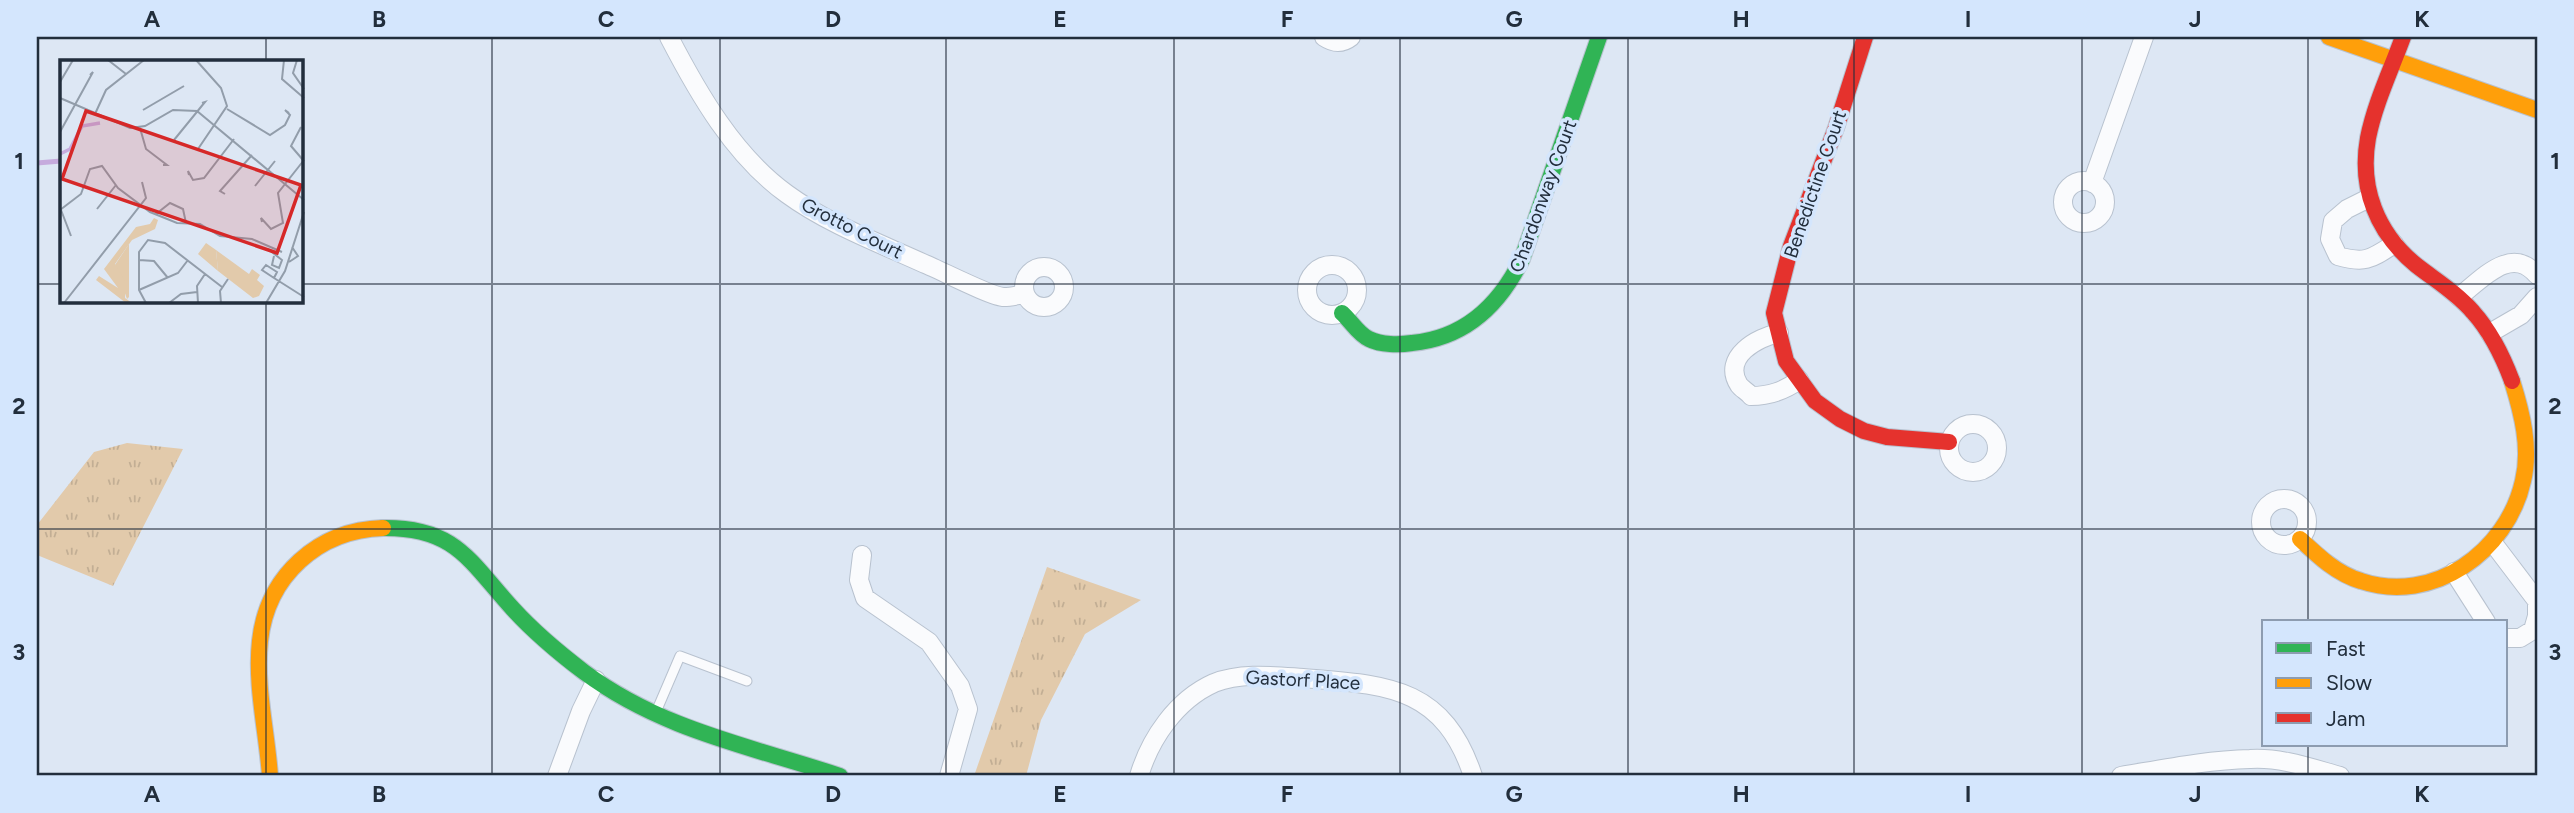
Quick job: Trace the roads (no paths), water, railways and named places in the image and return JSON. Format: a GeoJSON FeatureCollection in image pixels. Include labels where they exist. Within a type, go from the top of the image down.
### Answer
{"type":"FeatureCollection","features":[{"type":"Feature","properties":{"kind":"street","name":"Grotto Court"},"geometry":{"type":"LineString","coordinates":[[668,37],[735,144],[785,193],[811,211],[875,242],[1002,297],[1025,294]]}},
{"type":"Feature","properties":{"kind":"street"},"geometry":{"type":"LineString","coordinates":[[1324,37],[1339,42],[1351,37]]}},
{"type":"Feature","properties":{"kind":"street","name":"Chardonway Court"},"geometry":{"type":"LineString","coordinates":[[1342,313],[1370,339],[1396,344],[1422,344],[1441,340],[1461,330],[1498,301],[1512,283],[1522,259],[1598,37]]}},
{"type":"Feature","properties":{"kind":"street","name":"Benedictine Court"},"geometry":{"type":"LineString","coordinates":[[1865,37],[1836,128],[1791,246],[1774,313],[1786,361],[1815,401],[1840,419],[1864,430],[1887,437],[1949,442]]}},
{"type":"Feature","properties":{"kind":"street"},"geometry":{"type":"LineString","coordinates":[[2092,183],[2144,37]]}},
{"type":"Feature","properties":{"kind":"street"},"geometry":{"type":"LineString","coordinates":[[2329,37],[2537,110]]}},
{"type":"Feature","properties":{"kind":"street"},"geometry":{"type":"LineString","coordinates":[[2300,539],[2338,573],[2378,586],[2399,587],[2424,583],[2455,572],[2493,543],[2508,523],[2524,478],[2526,458],[2515,386],[2502,354],[2490,333],[2459,297],[2415,266],[2394,243],[2374,213],[2365,177],[2365,150],[2381,94],[2403,37]]}},
{"type":"Feature","properties":{"kind":"street"},"geometry":{"type":"LineString","coordinates":[[2370,198],[2347,209],[2333,221],[2330,239],[2338,256],[2356,261],[2373,258],[2394,243]]}},
{"type":"Feature","properties":{"kind":"street"},"geometry":{"type":"LineString","coordinates":[[2459,297],[2498,266],[2512,262],[2528,264],[2537,275]]}},
{"type":"Feature","properties":{"kind":"street"},"geometry":{"type":"LineString","coordinates":[[2490,333],[2521,314],[2537,297]]}},
{"type":"Feature","properties":{"kind":"street"},"geometry":{"type":"LineString","coordinates":[[1779,333],[1762,337],[1739,356],[1734,369],[1738,384],[1751,396],[1767,396],[1786,389],[1799,380]]}},
{"type":"Feature","properties":{"kind":"street"},"geometry":{"type":"LineString","coordinates":[[270,776],[259,664],[258,636],[264,611],[277,584],[297,561],[320,545],[347,533],[378,528],[409,529],[460,549],[527,623],[596,680],[632,705],[711,737],[840,776]]}},
{"type":"Feature","properties":{"kind":"street"},"geometry":{"type":"LineString","coordinates":[[2493,543],[2537,601],[2533,630],[2520,638],[2508,638]]}},
{"type":"Feature","properties":{"kind":"street"},"geometry":{"type":"LineString","coordinates":[[862,555],[859,580],[865,598],[929,642],[960,686],[968,709],[949,776]]}},
{"type":"Feature","properties":{"kind":"street"},"geometry":{"type":"LineString","coordinates":[[2455,572],[2485,620]]}},
{"type":"Feature","properties":{"kind":"street","name":"Gastorf Place"},"geometry":{"type":"LineString","coordinates":[[1139,776],[1150,745],[1170,717],[1190,699],[1213,684],[1241,676],[1375,684],[1402,691],[1444,720],[1458,742],[1473,776]]}},
{"type":"Feature","properties":{"kind":"street"},"geometry":{"type":"LineString","coordinates":[[557,776],[581,711],[596,680]]}},
{"type":"Feature","properties":{"kind":"street"},"geometry":{"type":"LineString","coordinates":[[2121,776],[2252,758],[2290,762],[2316,773],[2340,776]]}},
{"type":"Feature","properties":{"kind":"lane"},"geometry":{"type":"LineString","coordinates":[[655,714],[680,656],[747,681]]}},
{"type":"Feature","properties":{"kind":"waterway"},"geometry":{"type":"LineString","coordinates":[[37,163],[60,161]]}}]}
